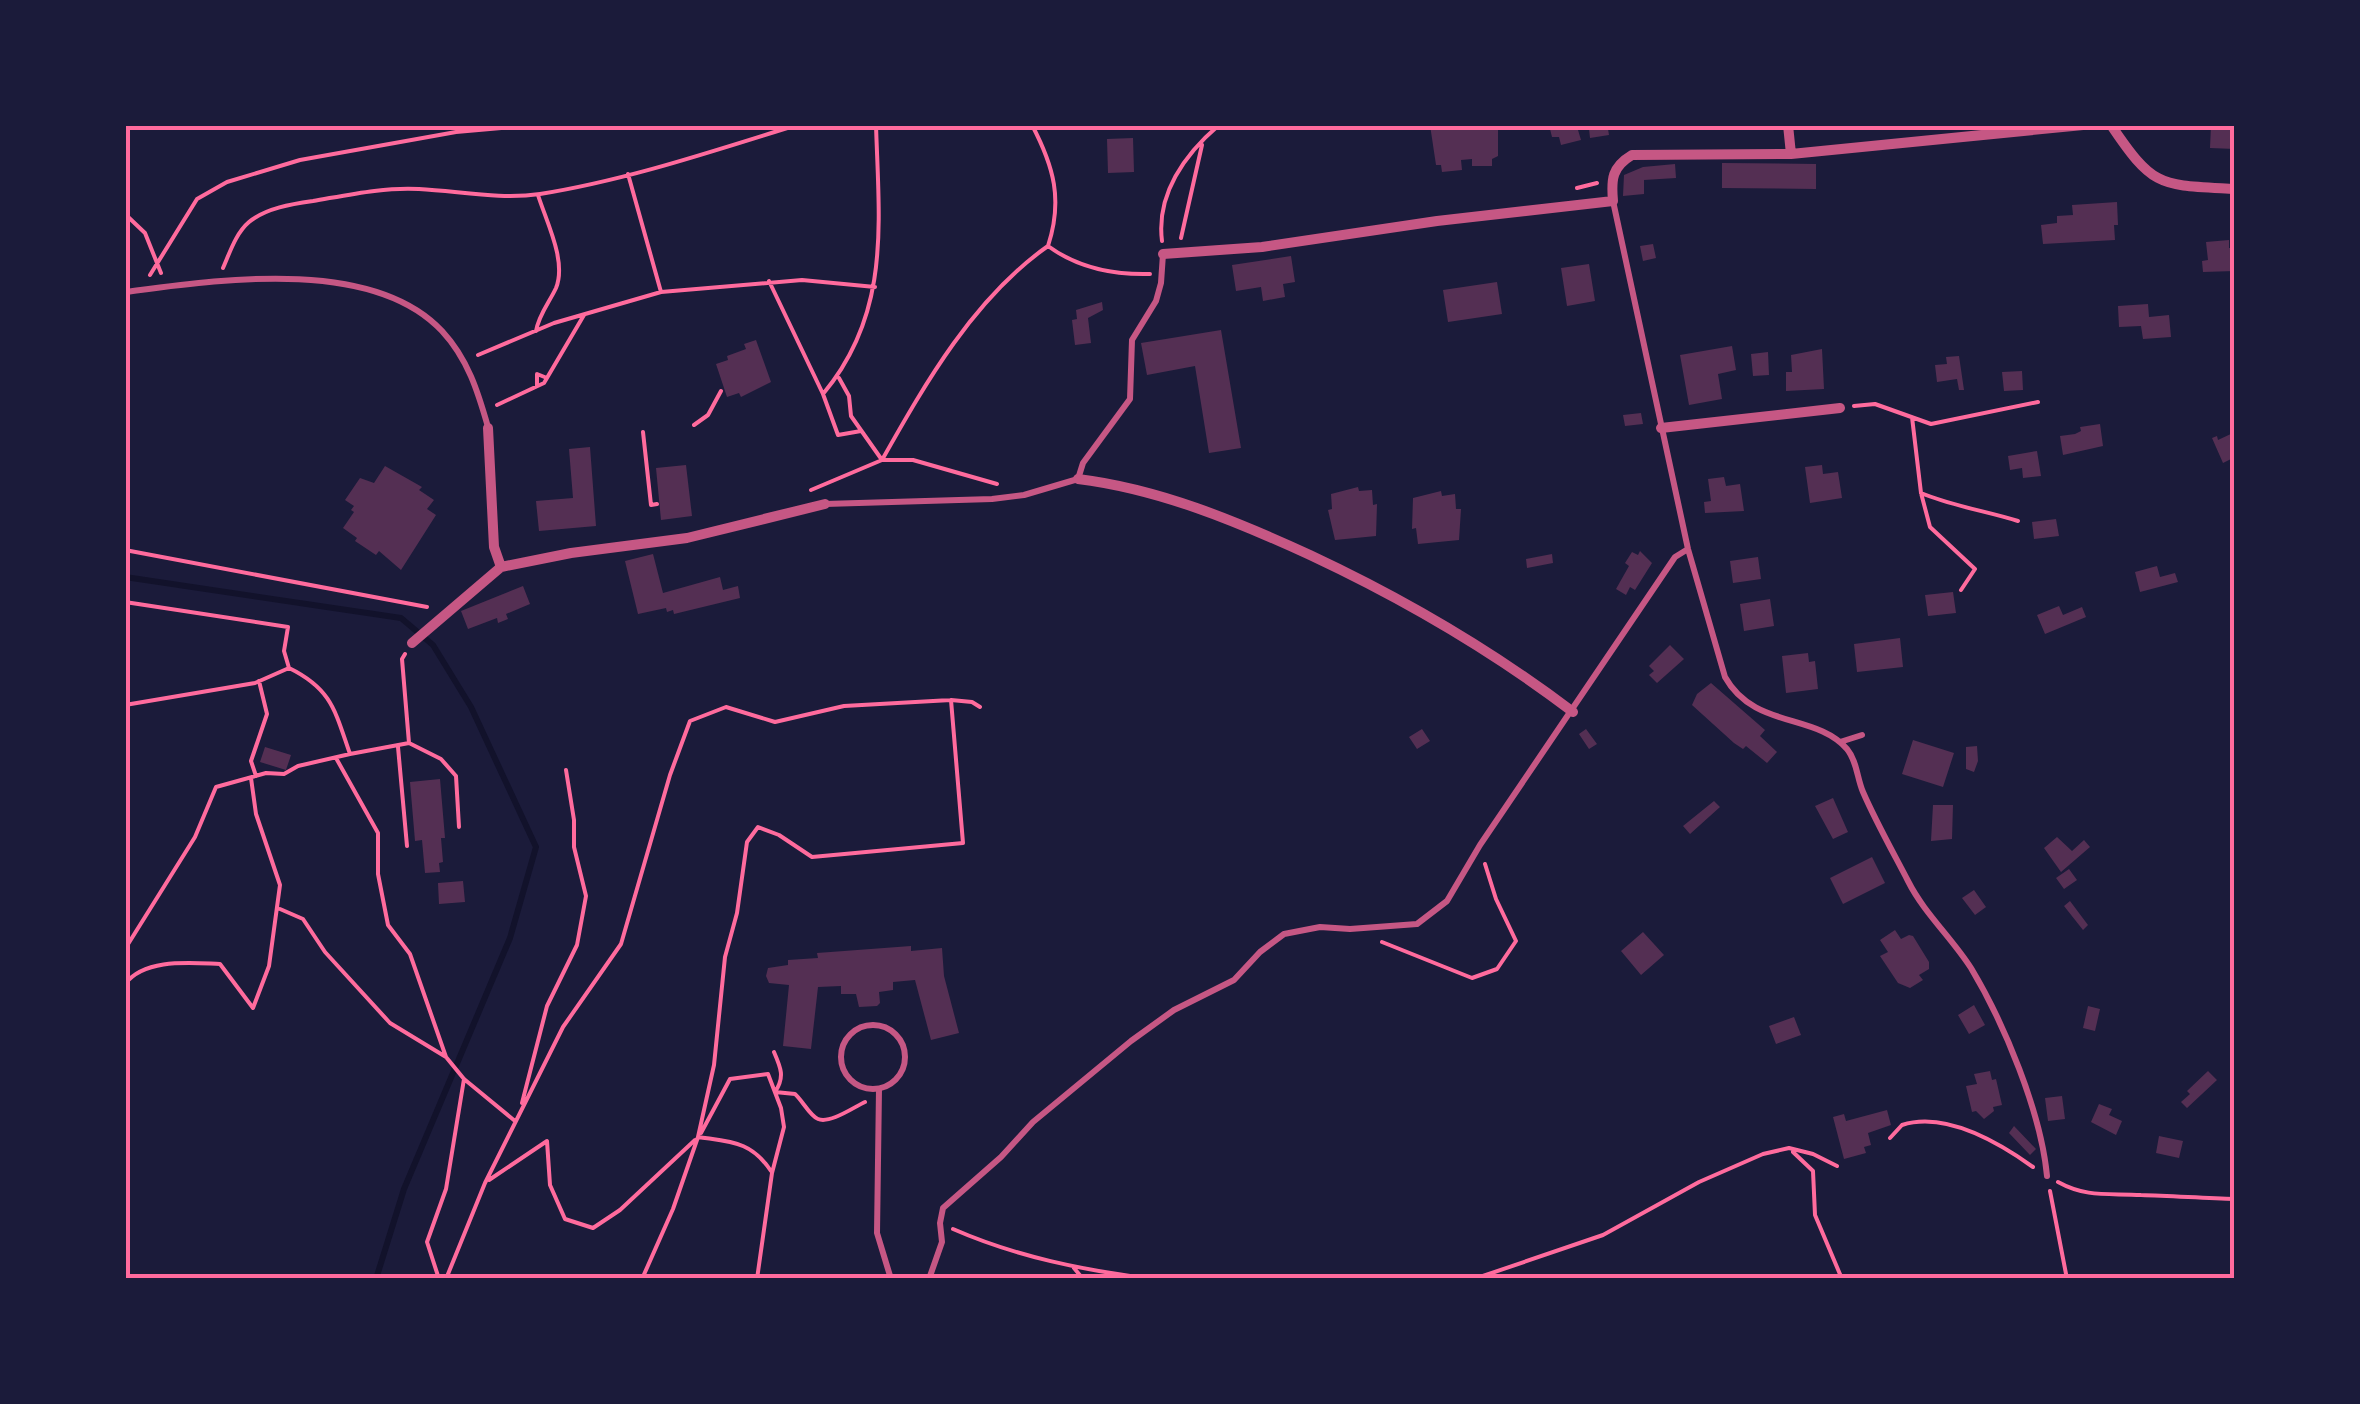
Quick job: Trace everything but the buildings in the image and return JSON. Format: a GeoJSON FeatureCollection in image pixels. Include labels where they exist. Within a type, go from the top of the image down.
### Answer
{"type":"FeatureCollection","features":[{"type":"Feature","properties":{"kind":"street"},"geometry":{"type":"LineString","coordinates":[[1788,125],[1791,154]]}},
{"type":"Feature","properties":{"kind":"street"},"geometry":{"type":"LineString","coordinates":[[1163,254],[1262,247],[1437,221],[1613,201],[1614,171],[1632,155],[1791,154],[2083,125]]}},
{"type":"Feature","properties":{"kind":"street"},"geometry":{"type":"LineString","coordinates":[[2111,125],[2139,167],[2159,180],[2182,186],[2235,189]]}},
{"type":"Feature","properties":{"kind":"street"},"geometry":{"type":"LineString","coordinates":[[1662,428],[1840,408]]}},
{"type":"Feature","properties":{"kind":"street"},"geometry":{"type":"LineString","coordinates":[[488,428],[494,547],[501,567]]}},
{"type":"Feature","properties":{"kind":"street"},"geometry":{"type":"LineString","coordinates":[[1078,478],[1125,485],[1265,534],[1366,582],[1489,650],[1572,712]]}},
{"type":"Feature","properties":{"kind":"street"},"geometry":{"type":"LineString","coordinates":[[412,642],[501,567],[686,538],[826,504]]}},
{"type":"Feature","properties":{"kind":"lane"},"geometry":{"type":"LineString","coordinates":[[1613,201],[1688,549],[1725,677],[1734,693],[1750,705],[1839,742],[1852,757],[1862,791],[1911,888],[1970,967],[2012,1047],[2045,1156],[2047,1176]]}},
{"type":"Feature","properties":{"kind":"lane"},"geometry":{"type":"LineString","coordinates":[[826,504],[992,499],[1024,495],[1078,478],[1084,463],[1130,399],[1132,340],[1156,301],[1163,254]]}},
{"type":"Feature","properties":{"kind":"lane"},"geometry":{"type":"LineString","coordinates":[[125,292],[219,282],[332,282],[384,294],[442,331],[475,381],[488,428]]}},
{"type":"Feature","properties":{"kind":"lane"},"geometry":{"type":"LineString","coordinates":[[929,1279],[942,1242],[943,1208],[1001,1157],[1033,1122],[1131,1041],[1174,1010],[1234,980],[1260,952],[1284,934],[1320,927],[1418,924],[1447,902],[1480,846],[1675,557],[1688,549]]}},
{"type":"Feature","properties":{"kind":"lane"},"geometry":{"type":"LineString","coordinates":[[1839,742],[1862,735]]}},
{"type":"Feature","properties":{"kind":"lane"},"geometry":{"type":"LineString","coordinates":[[872,1024],[890,1030],[904,1047],[903,1068],[898,1078],[878,1092],[852,1082],[841,1062],[844,1041],[852,1032],[872,1024]]}},
{"type":"Feature","properties":{"kind":"lane"},"geometry":{"type":"LineString","coordinates":[[878,1092],[877,1233],[891,1279]]}},
{"type":"Feature","properties":{"kind":"path"},"geometry":{"type":"LineString","coordinates":[[143,289],[197,198],[227,182],[300,160],[456,132],[537,125]]}},
{"type":"Feature","properties":{"kind":"path"},"geometry":{"type":"LineString","coordinates":[[219,282],[238,234],[266,212],[353,194],[416,188],[498,196],[538,194],[628,174],[797,125]]}},
{"type":"Feature","properties":{"kind":"path"},"geometry":{"type":"LineString","coordinates":[[823,394],[838,376],[863,328],[876,286],[880,247],[876,125]]}},
{"type":"Feature","properties":{"kind":"path"},"geometry":{"type":"LineString","coordinates":[[882,460],[968,323],[1016,268],[1048,246],[1055,224],[1055,184],[1050,160],[1032,125]]}},
{"type":"Feature","properties":{"kind":"path"},"geometry":{"type":"LineString","coordinates":[[1163,254],[1160,226],[1165,197],[1180,168],[1219,125]]}},
{"type":"Feature","properties":{"kind":"path"},"geometry":{"type":"LineString","coordinates":[[1177,252],[1203,141]]}},
{"type":"Feature","properties":{"kind":"path"},"geometry":{"type":"LineString","coordinates":[[628,174],[661,292]]}},
{"type":"Feature","properties":{"kind":"path"},"geometry":{"type":"LineString","coordinates":[[536,331],[538,318],[556,288],[559,265],[538,194]]}},
{"type":"Feature","properties":{"kind":"path"},"geometry":{"type":"LineString","coordinates":[[125,214],[144,233],[167,286]]}},
{"type":"Feature","properties":{"kind":"path"},"geometry":{"type":"LineString","coordinates":[[1048,246],[1103,271],[1154,274]]}},
{"type":"Feature","properties":{"kind":"path"},"geometry":{"type":"LineString","coordinates":[[464,360],[584,314],[661,292],[802,280],[876,286]]}},
{"type":"Feature","properties":{"kind":"path"},"geometry":{"type":"LineString","coordinates":[[769,281],[823,394],[838,436],[861,432]]}},
{"type":"Feature","properties":{"kind":"path"},"geometry":{"type":"LineString","coordinates":[[484,412],[547,378],[584,314]]}},
{"type":"Feature","properties":{"kind":"path"},"geometry":{"type":"LineString","coordinates":[[537,386],[537,374],[547,378]]}},
{"type":"Feature","properties":{"kind":"path"},"geometry":{"type":"LineString","coordinates":[[838,376],[849,396],[851,416],[882,460]]}},
{"type":"Feature","properties":{"kind":"path"},"geometry":{"type":"LineString","coordinates":[[694,425],[708,415],[721,391]]}},
{"type":"Feature","properties":{"kind":"path"},"geometry":{"type":"LineString","coordinates":[[1840,408],[1875,404],[1931,424],[2038,402]]}},
{"type":"Feature","properties":{"kind":"path"},"geometry":{"type":"LineString","coordinates":[[1912,416],[1921,493],[1930,527],[1975,569],[1960,590]]}},
{"type":"Feature","properties":{"kind":"path"},"geometry":{"type":"LineString","coordinates":[[643,432],[651,504],[657,504]]}},
{"type":"Feature","properties":{"kind":"path"},"geometry":{"type":"LineString","coordinates":[[799,494],[882,460],[913,460],[988,480],[1024,495]]}},
{"type":"Feature","properties":{"kind":"path"},"geometry":{"type":"LineString","coordinates":[[1921,493],[2018,521]]}},
{"type":"Feature","properties":{"kind":"path"},"geometry":{"type":"LineString","coordinates":[[125,550],[447,611]]}},
{"type":"Feature","properties":{"kind":"path"},"geometry":{"type":"LineString","coordinates":[[125,602],[288,627],[284,652],[289,668],[314,680],[324,692],[350,754]]}},
{"type":"Feature","properties":{"kind":"path"},"geometry":{"type":"LineString","coordinates":[[409,743],[402,659],[412,642]]}},
{"type":"Feature","properties":{"kind":"path"},"geometry":{"type":"LineString","coordinates":[[125,714],[126,705],[259,681],[289,668]]}},
{"type":"Feature","properties":{"kind":"path"},"geometry":{"type":"LineString","coordinates":[[125,984],[133,974],[176,962],[220,964],[253,1008],[269,966],[280,886],[256,814],[251,761],[267,714],[259,681]]}},
{"type":"Feature","properties":{"kind":"path"},"geometry":{"type":"LineString","coordinates":[[485,1183],[547,1141],[550,1184],[565,1219],[594,1228],[620,1210],[698,1137],[714,1065],[725,957],[737,913],[747,842],[758,827],[812,856],[963,843],[951,700]]}},
{"type":"Feature","properties":{"kind":"path"},"geometry":{"type":"LineString","coordinates":[[443,1279],[514,1121],[562,1027],[621,944],[670,775],[690,721],[726,707],[775,722],[844,706],[951,700],[980,707]]}},
{"type":"Feature","properties":{"kind":"path"},"geometry":{"type":"LineString","coordinates":[[125,949],[195,838],[216,786],[284,774],[298,766],[409,743],[441,759],[456,776],[458,827]]}},
{"type":"Feature","properties":{"kind":"path"},"geometry":{"type":"LineString","coordinates":[[398,747],[407,846]]}},
{"type":"Feature","properties":{"kind":"path"},"geometry":{"type":"LineString","coordinates":[[336,757],[378,833],[378,874],[388,925],[410,954],[446,1057]]}},
{"type":"Feature","properties":{"kind":"path"},"geometry":{"type":"LineString","coordinates":[[514,1121],[548,1006],[577,945],[586,896],[574,847],[566,770]]}},
{"type":"Feature","properties":{"kind":"path"},"geometry":{"type":"LineString","coordinates":[[1382,942],[1472,978],[1497,969],[1516,941],[1496,899],[1480,846]]}},
{"type":"Feature","properties":{"kind":"path"},"geometry":{"type":"LineString","coordinates":[[279,909],[303,919],[325,952],[390,1022],[446,1057],[464,1079],[514,1121]]}},
{"type":"Feature","properties":{"kind":"path"},"geometry":{"type":"LineString","coordinates":[[774,1052],[782,1070],[782,1082],[775,1092]]}},
{"type":"Feature","properties":{"kind":"path"},"geometry":{"type":"LineString","coordinates":[[642,1279],[698,1137],[730,1079],[768,1074],[784,1127],[772,1173],[756,1279]]}},
{"type":"Feature","properties":{"kind":"path"},"geometry":{"type":"LineString","coordinates":[[443,1279],[427,1242],[446,1190],[464,1079]]}},
{"type":"Feature","properties":{"kind":"path"},"geometry":{"type":"LineString","coordinates":[[775,1092],[795,1094],[820,1120],[878,1092]]}},
{"type":"Feature","properties":{"kind":"path"},"geometry":{"type":"LineString","coordinates":[[1890,1138],[1902,1125],[1930,1122],[1974,1133],[2022,1159]]}},
{"type":"Feature","properties":{"kind":"path"},"geometry":{"type":"LineString","coordinates":[[125,1124],[125,1193]]}},
{"type":"Feature","properties":{"kind":"path"},"geometry":{"type":"LineString","coordinates":[[698,1137],[735,1143],[758,1152],[772,1173]]}},
{"type":"Feature","properties":{"kind":"path"},"geometry":{"type":"LineString","coordinates":[[1789,1148],[1812,1171],[1816,1215],[1842,1279]]}},
{"type":"Feature","properties":{"kind":"path"},"geometry":{"type":"LineString","coordinates":[[1474,1279],[1603,1235],[1699,1182],[1763,1154],[1789,1148],[1814,1154],[1837,1166]]}},
{"type":"Feature","properties":{"kind":"path"},"geometry":{"type":"LineString","coordinates":[[2047,1176],[2076,1192],[2100,1196],[2235,1199]]}},
{"type":"Feature","properties":{"kind":"path"},"geometry":{"type":"LineString","coordinates":[[2047,1176],[2067,1279]]}},
{"type":"Feature","properties":{"kind":"path"},"geometry":{"type":"LineString","coordinates":[[940,1224],[991,1245],[1074,1268],[1152,1279]]}},
{"type":"Feature","properties":{"kind":"path"},"geometry":{"type":"LineString","coordinates":[[1074,1268],[1083,1279]]}},
{"type":"Feature","properties":{"kind":"waterway"},"geometry":{"type":"LineString","coordinates":[[125,577],[401,618],[433,645],[471,707],[536,847],[510,938],[404,1189],[376,1279]]}}]}
